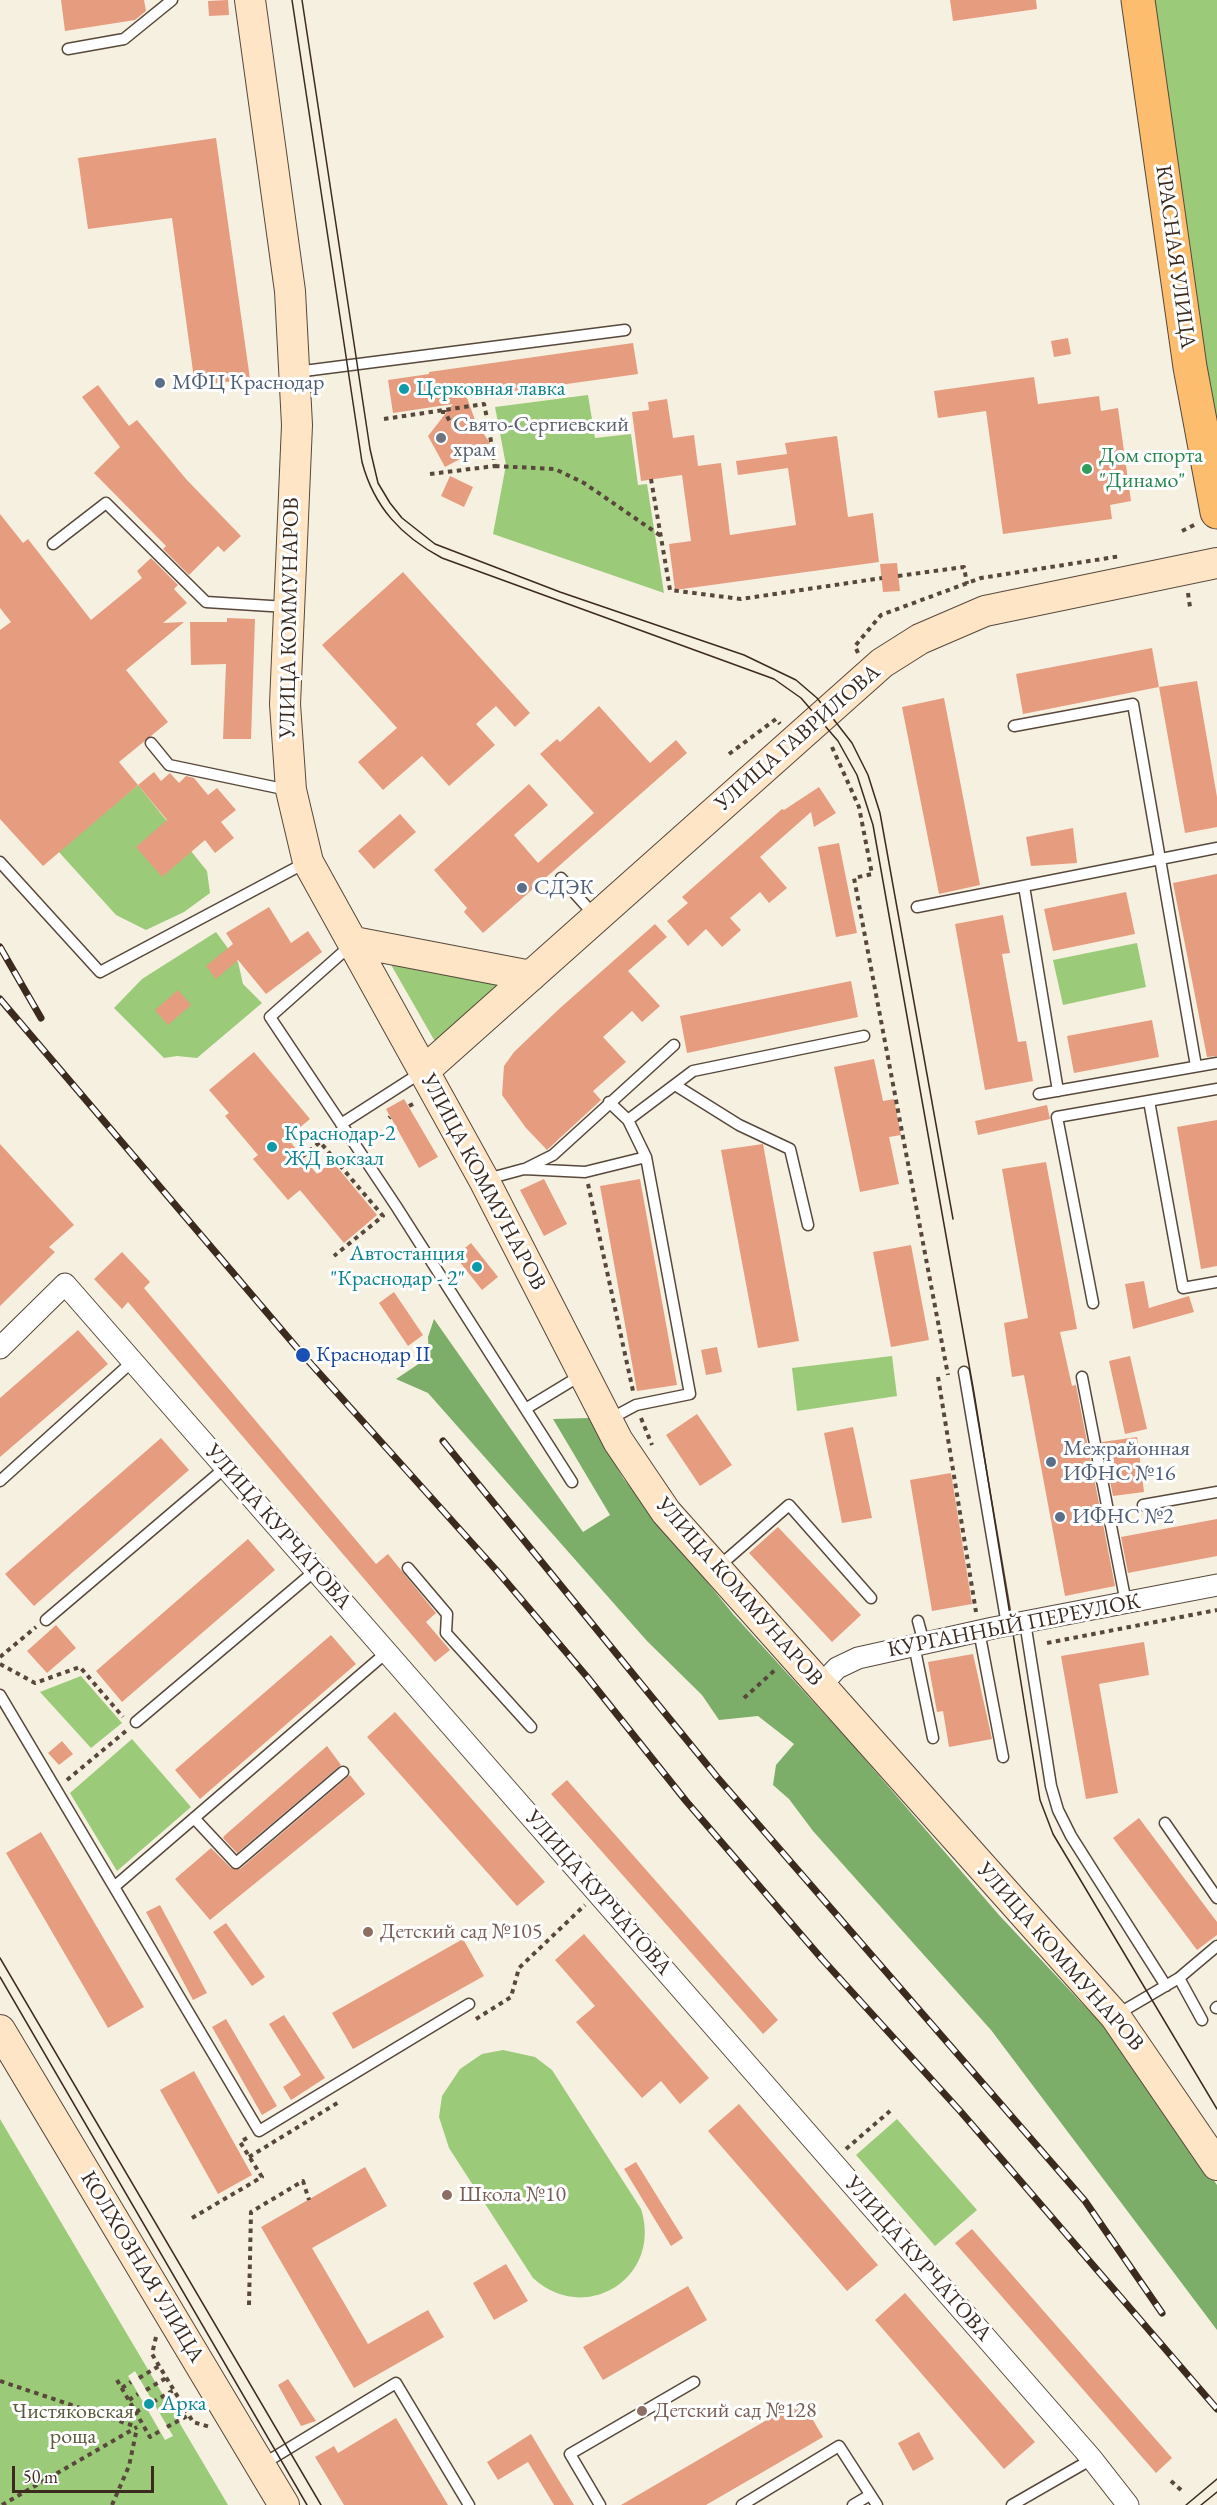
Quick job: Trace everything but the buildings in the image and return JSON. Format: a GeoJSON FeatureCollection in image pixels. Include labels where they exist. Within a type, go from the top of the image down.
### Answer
{"type":"FeatureCollection","features":[{"type":"Feature","properties":{"kind":"main road","name":"УЛИЦА КОММУНАРОВ"},"geometry":{"type":"LineString","coordinates":[[250,0],[290,291],[296,372],[297,425],[287,607],[285,704],[291,790],[308,862],[484,1180],[607,1420],[666,1512],[1115,2016],[1217,2164]]}},
{"type":"Feature","properties":{"kind":"main road","name":"КРАСНАЯ УЛИЦА"},"geometry":{"type":"LineString","coordinates":[[1138,0],[1190,367],[1217,512]]}},
{"type":"Feature","properties":{"kind":"main road","name":"УЛИЦА ГАВРИЛОВА"},"geometry":{"type":"LineString","coordinates":[[424,1070],[868,672],[920,639],[985,611],[1217,563]]}},
{"type":"Feature","properties":{"kind":"main road"},"geometry":{"type":"LineString","coordinates":[[354,942],[531,976]]}},
{"type":"Feature","properties":{"kind":"main road","name":"КОЛХОЗНАЯ УЛИЦА"},"geometry":{"type":"LineString","coordinates":[[0,2030],[284,2505]]}},
{"type":"Feature","properties":{"kind":"street","name":"УЛИЦА КУРЧАТОВА"},"geometry":{"type":"LineString","coordinates":[[0,1348],[65,1284],[1092,2459],[1128,2505]]}},
{"type":"Feature","properties":{"kind":"street","name":"КУРГАННЫЙ ПЕРЕУЛОК"},"geometry":{"type":"LineString","coordinates":[[820,1686],[837,1668],[858,1658],[919,1644],[979,1626],[1016,1624],[1217,1585]]}},
{"type":"Feature","properties":{"kind":"lane"},"geometry":{"type":"LineString","coordinates":[[68,49],[124,39],[172,0]]}},
{"type":"Feature","properties":{"kind":"lane"},"geometry":{"type":"LineString","coordinates":[[296,372],[625,330]]}},
{"type":"Feature","properties":{"kind":"lane"},"geometry":{"type":"LineString","coordinates":[[53,544],[106,503],[206,602],[287,607]]}},
{"type":"Feature","properties":{"kind":"lane"},"geometry":{"type":"LineString","coordinates":[[1014,726],[1133,705],[1196,1066]]}},
{"type":"Feature","properties":{"kind":"lane"},"geometry":{"type":"LineString","coordinates":[[151,743],[169,765],[291,790]]}},
{"type":"Feature","properties":{"kind":"lane"},"geometry":{"type":"LineString","coordinates":[[917,907],[1217,848]]}},
{"type":"Feature","properties":{"kind":"lane"},"geometry":{"type":"LineString","coordinates":[[0,862],[100,972],[308,862]]}},
{"type":"Feature","properties":{"kind":"lane"},"geometry":{"type":"LineString","coordinates":[[561,878],[596,917]]}},
{"type":"Feature","properties":{"kind":"lane"},"geometry":{"type":"LineString","coordinates":[[1024,886],[1058,1091]]}},
{"type":"Feature","properties":{"kind":"lane"},"geometry":{"type":"LineString","coordinates":[[354,942],[270,1017],[527,1408],[572,1482]]}},
{"type":"Feature","properties":{"kind":"lane"},"geometry":{"type":"LineString","coordinates":[[628,1120],[693,1071],[864,1036]]}},
{"type":"Feature","properties":{"kind":"lane"},"geometry":{"type":"LineString","coordinates":[[484,1180],[524,1169],[554,1155],[609,1102],[674,1045]]}},
{"type":"Feature","properties":{"kind":"lane"},"geometry":{"type":"LineString","coordinates":[[1039,1094],[1217,1063]]}},
{"type":"Feature","properties":{"kind":"lane"},"geometry":{"type":"LineString","coordinates":[[341,1124],[424,1070]]}},
{"type":"Feature","properties":{"kind":"lane"},"geometry":{"type":"LineString","coordinates":[[675,1085],[739,1125],[790,1149],[808,1225]]}},
{"type":"Feature","properties":{"kind":"lane"},"geometry":{"type":"LineString","coordinates":[[1092,1303],[1057,1117],[1217,1089]]}},
{"type":"Feature","properties":{"kind":"lane"},"geometry":{"type":"LineString","coordinates":[[1149,1101],[1184,1288],[1217,1282]]}},
{"type":"Feature","properties":{"kind":"lane"},"geometry":{"type":"LineString","coordinates":[[607,1420],[636,1405],[690,1394],[646,1156],[628,1120],[609,1102]]}},
{"type":"Feature","properties":{"kind":"lane"},"geometry":{"type":"LineString","coordinates":[[524,1169],[585,1172],[646,1156]]}},
{"type":"Feature","properties":{"kind":"lane"},"geometry":{"type":"LineString","coordinates":[[0,1481],[133,1361]]}},
{"type":"Feature","properties":{"kind":"lane"},"geometry":{"type":"LineString","coordinates":[[964,1372],[1016,1624],[1058,1810],[1071,1836],[1166,1986]]}},
{"type":"Feature","properties":{"kind":"lane"},"geometry":{"type":"LineString","coordinates":[[527,1408],[583,1374]]}},
{"type":"Feature","properties":{"kind":"lane"},"geometry":{"type":"LineString","coordinates":[[1082,1377],[1126,1603]]}},
{"type":"Feature","properties":{"kind":"lane"},"geometry":{"type":"LineString","coordinates":[[46,1620],[226,1467]]}},
{"type":"Feature","properties":{"kind":"lane"},"geometry":{"type":"LineString","coordinates":[[1143,1505],[1217,1492]]}},
{"type":"Feature","properties":{"kind":"lane"},"geometry":{"type":"LineString","coordinates":[[716,1568],[789,1505],[871,1598]]}},
{"type":"Feature","properties":{"kind":"lane"},"geometry":{"type":"LineString","coordinates":[[408,1568],[447,1614],[446,1633],[531,1727]]}},
{"type":"Feature","properties":{"kind":"lane"},"geometry":{"type":"LineString","coordinates":[[133,1724],[315,1570]]}},
{"type":"Feature","properties":{"kind":"lane"},"geometry":{"type":"LineString","coordinates":[[918,1621],[919,1644],[933,1738]]}},
{"type":"Feature","properties":{"kind":"lane"},"geometry":{"type":"LineString","coordinates":[[979,1626],[1003,1757]]}},
{"type":"Feature","properties":{"kind":"lane"},"geometry":{"type":"LineString","coordinates":[[114,1887],[387,1652]]}},
{"type":"Feature","properties":{"kind":"lane"},"geometry":{"type":"LineString","coordinates":[[0,1695],[259,2131],[469,2004]]}},
{"type":"Feature","properties":{"kind":"lane"},"geometry":{"type":"LineString","coordinates":[[194,1818],[236,1863],[343,1772]]}},
{"type":"Feature","properties":{"kind":"lane"},"geometry":{"type":"LineString","coordinates":[[1165,1823],[1217,1898]]}},
{"type":"Feature","properties":{"kind":"lane"},"geometry":{"type":"LineString","coordinates":[[1115,2016],[1179,1978],[1217,1946]]}},
{"type":"Feature","properties":{"kind":"lane"},"geometry":{"type":"LineString","coordinates":[[1179,1978],[1203,2020]]}},
{"type":"Feature","properties":{"kind":"lane"},"geometry":{"type":"LineString","coordinates":[[600,2505],[570,2454],[694,2382]]}},
{"type":"Feature","properties":{"kind":"lane"},"geometry":{"type":"LineString","coordinates":[[261,2466],[396,2383],[469,2505]]}},
{"type":"Feature","properties":{"kind":"lane"},"geometry":{"type":"LineString","coordinates":[[742,2505],[839,2446],[873,2500],[854,2505]]}},
{"type":"Feature","properties":{"kind":"lane"},"geometry":{"type":"LineString","coordinates":[[1012,2505],[1092,2459]]}},
{"type":"Feature","properties":{"kind":"path"},"geometry":{"type":"LineString","coordinates":[[384,418],[484,404],[495,466]]}},
{"type":"Feature","properties":{"kind":"path"},"geometry":{"type":"LineString","coordinates":[[432,411],[445,412],[450,422]]}},
{"type":"Feature","properties":{"kind":"path"},"geometry":{"type":"LineString","coordinates":[[482,426],[488,423]]}},
{"type":"Feature","properties":{"kind":"path"},"geometry":{"type":"LineString","coordinates":[[430,474],[495,466],[555,469],[585,483],[661,537]]}},
{"type":"Feature","properties":{"kind":"path"},"geometry":{"type":"LineString","coordinates":[[651,479],[670,590],[741,599],[882,578]]}},
{"type":"Feature","properties":{"kind":"path"},"geometry":{"type":"LineString","coordinates":[[898,576],[964,567],[967,584]]}},
{"type":"Feature","properties":{"kind":"path"},"geometry":{"type":"LineString","coordinates":[[832,747],[859,807],[872,874],[854,878],[948,1375]]}},
{"type":"Feature","properties":{"kind":"path"},"geometry":{"type":"LineString","coordinates":[[302,1157],[320,1142],[383,1216],[334,1256]]}},
{"type":"Feature","properties":{"kind":"path"},"geometry":{"type":"LineString","coordinates":[[585,1172],[636,1405],[656,1455]]}},
{"type":"Feature","properties":{"kind":"path"},"geometry":{"type":"LineString","coordinates":[[938,1377],[979,1626]]}},
{"type":"Feature","properties":{"kind":"path"},"geometry":{"type":"LineString","coordinates":[[1047,1642],[1217,1610]]}},
{"type":"Feature","properties":{"kind":"path"},"geometry":{"type":"LineString","coordinates":[[0,1657],[46,1620]]}},
{"type":"Feature","properties":{"kind":"path"},"geometry":{"type":"LineString","coordinates":[[0,1664],[35,1683],[80,1667],[133,1724],[56,1789]]}},
{"type":"Feature","properties":{"kind":"path"},"geometry":{"type":"LineString","coordinates":[[744,1698],[775,1670]]}},
{"type":"Feature","properties":{"kind":"path"},"geometry":{"type":"LineString","coordinates":[[832,2162],[890,2110]]}},
{"type":"Feature","properties":{"kind":"path"},"geometry":{"type":"LineString","coordinates":[[192,2218],[262,2177],[240,2142],[259,2131]]}},
{"type":"Feature","properties":{"kind":"path"},"geometry":{"type":"LineString","coordinates":[[249,2305],[251,2212],[303,2181],[309,2200]]}},
{"type":"Feature","properties":{"kind":"path"},"geometry":{"type":"LineString","coordinates":[[156,2337],[152,2354],[166,2378],[193,2422],[211,2427]]}},
{"type":"Feature","properties":{"kind":"path"},"geometry":{"type":"LineString","coordinates":[[139,2378],[159,2366]]}},
{"type":"Feature","properties":{"kind":"path"},"geometry":{"type":"LineString","coordinates":[[146,2390],[166,2378]]}},
{"type":"Feature","properties":{"kind":"path"},"geometry":{"type":"LineString","coordinates":[[117,2380],[150,2437],[160,2431]]}},
{"type":"Feature","properties":{"kind":"path"},"geometry":{"type":"LineString","coordinates":[[0,2381],[137,2427]]}},
{"type":"Feature","properties":{"kind":"path"},"geometry":{"type":"LineString","coordinates":[[122,2388],[131,2382]]}},
{"type":"Feature","properties":{"kind":"path"},"geometry":{"type":"LineString","coordinates":[[153,2402],[174,2390]]}},
{"type":"Feature","properties":{"kind":"path"},"geometry":{"type":"LineString","coordinates":[[129,2400],[138,2394]]}},
{"type":"Feature","properties":{"kind":"path"},"geometry":{"type":"LineString","coordinates":[[136,2412],[145,2407]]}},
{"type":"Feature","properties":{"kind":"path"},"geometry":{"type":"LineString","coordinates":[[167,2427],[189,2415]]}},
{"type":"Feature","properties":{"kind":"path"},"geometry":{"type":"LineString","coordinates":[[4,2504],[137,2427]]}},
{"type":"Feature","properties":{"kind":"path"},"geometry":{"type":"LineString","coordinates":[[112,2505],[129,2466],[137,2427]]}},
{"type":"Feature","properties":{"kind":"path"},"geometry":{"type":"LineString","coordinates":[[1171,2481],[1182,2491]]}},
{"type":"Feature","properties":{"kind":"green space"},"geometry":{"type":"Polygon","coordinates":[[[1155,0],[1217,0],[1217,451],[1155,0]]]}},
{"type":"Feature","properties":{"kind":"green space"},"geometry":{"type":"Polygon","coordinates":[[[588,395],[595,438],[631,434],[638,485],[647,484],[664,593],[493,534],[506,465],[495,407],[588,395]]]}},
{"type":"Feature","properties":{"kind":"green space"},"geometry":{"type":"Polygon","coordinates":[[[138,785],[207,871],[210,893],[184,912],[146,930],[116,915],[58,851],[138,785]]]}},
{"type":"Feature","properties":{"kind":"green space"},"geometry":{"type":"Polygon","coordinates":[[[216,932],[238,962],[243,984],[262,1003],[197,1058],[177,1056],[164,1058],[114,1008],[142,979],[216,932]]]}},
{"type":"Feature","properties":{"kind":"green space"},"geometry":{"type":"Polygon","coordinates":[[[1137,943],[1146,987],[1063,1005],[1053,960],[1137,943]]]}},
{"type":"Feature","properties":{"kind":"green space"},"geometry":{"type":"Polygon","coordinates":[[[390,963],[510,983],[437,1045],[390,963]]]}},
{"type":"Feature","properties":{"kind":"green space"},"geometry":{"type":"Polygon","coordinates":[[[434,1319],[583,1532],[610,1515],[553,1419],[589,1418],[623,1478],[733,1614],[850,1742],[999,1915],[1106,2029],[1217,2185],[1217,2330],[991,2030],[813,1831],[789,1799],[773,1785],[776,1765],[794,1744],[758,1716],[719,1720],[702,1695],[647,1641],[428,1393],[396,1379],[429,1357],[428,1337],[434,1319]]]}},
{"type":"Feature","properties":{"kind":"green space"},"geometry":{"type":"Polygon","coordinates":[[[892,1356],[897,1396],[797,1411],[792,1368],[892,1356]]]}},
{"type":"Feature","properties":{"kind":"green space"},"geometry":{"type":"Polygon","coordinates":[[[81,1676],[122,1723],[91,1748],[40,1692],[81,1676]]]}},
{"type":"Feature","properties":{"kind":"green space"},"geometry":{"type":"Polygon","coordinates":[[[132,1739],[191,1807],[117,1871],[70,1793],[132,1739]]]}},
{"type":"Feature","properties":{"kind":"green space"},"geometry":{"type":"Polygon","coordinates":[[[503,2050],[535,2057],[552,2070],[641,2209],[645,2234],[641,2256],[630,2274],[615,2287],[596,2295],[575,2297],[553,2292],[533,2278],[449,2148],[439,2117],[442,2096],[460,2069],[482,2054],[503,2050]]]}},
{"type":"Feature","properties":{"kind":"green space","name":"Чистяковская роща"},"geometry":{"type":"Polygon","coordinates":[[[0,2119],[228,2505],[0,2505],[0,2119]],[[135,2371],[128,2376],[165,2440],[173,2436],[135,2371]]]}},
{"type":"Feature","properties":{"kind":"green space"},"geometry":{"type":"Polygon","coordinates":[[[897,2119],[977,2210],[935,2246],[856,2155],[897,2119]]]}},
{"type":"Feature","properties":{"kind":"tram line"},"geometry":{"type":"LineString","coordinates":[[292,0],[362,462],[374,493],[391,519],[414,540],[442,558],[774,679],[801,698],[838,741],[857,775],[873,825],[974,1393],[1040,1800],[1053,1834],[1217,2109]]}},
{"type":"Feature","properties":{"kind":"tram line"},"geometry":{"type":"LineString","coordinates":[[302,0],[370,449],[378,483],[402,518],[435,544],[560,592],[744,655],[796,680],[817,698],[852,743],[868,775],[880,813],[953,1219]]}},
{"type":"Feature","properties":{"kind":"tram line"},"geometry":{"type":"LineString","coordinates":[[0,1958],[321,2505]]}},
{"type":"Feature","properties":{"kind":"tram line"},"geometry":{"type":"LineString","coordinates":[[0,1977],[307,2505]]}},
{"type":"Feature","properties":{"kind":"tram line"},"geometry":{"type":"LineString","coordinates":[[1186,2505],[1217,2479]]}},
{"type":"Feature","properties":{"kind":"tram line"},"geometry":{"type":"LineString","coordinates":[[1201,2505],[1217,2492]]}},
{"type":"Feature","properties":{"kind":"railway"},"geometry":{"type":"LineString","coordinates":[[0,947],[41,1018]]}},
{"type":"Feature","properties":{"kind":"railway"},"geometry":{"type":"LineString","coordinates":[[0,999],[303,1355],[498,1572],[588,1678],[686,1801],[822,1959],[961,2112],[1217,2409]]}},
{"type":"Feature","properties":{"kind":"railway"},"geometry":{"type":"LineString","coordinates":[[443,1441],[717,1777],[1085,2201],[1162,2313]]}},
{"type":"Feature","properties":{"kind":"place","name":"МФЦ Краснодар"},"geometry":{"type":"Point","coordinates":[160,383]}},
{"type":"Feature","properties":{"kind":"place","name":"Церковная лавка"},"geometry":{"type":"Point","coordinates":[404,389]}},
{"type":"Feature","properties":{"kind":"place","name":"Свято-Сергиевский храм"},"geometry":{"type":"Point","coordinates":[441,438]}},
{"type":"Feature","properties":{"kind":"place","name":"Дом спорта \"Динамо\""},"geometry":{"type":"Point","coordinates":[1087,469]}},
{"type":"Feature","properties":{"kind":"place","name":"СДЭК"},"geometry":{"type":"Point","coordinates":[522,888]}},
{"type":"Feature","properties":{"kind":"place","name":"Краснодар-2 ЖД вокзал"},"geometry":{"type":"Point","coordinates":[272,1147]}},
{"type":"Feature","properties":{"kind":"place","name":"Автостанция \"Краснодар - 2\""},"geometry":{"type":"Point","coordinates":[477,1267]}},
{"type":"Feature","properties":{"kind":"place","name":"Краснодар II"},"geometry":{"type":"Point","coordinates":[303,1355]}},
{"type":"Feature","properties":{"kind":"place","name":"Межрайонная ИФНС №16"},"geometry":{"type":"Point","coordinates":[1051,1462]}},
{"type":"Feature","properties":{"kind":"place","name":"ИФНС №2"},"geometry":{"type":"Point","coordinates":[1060,1517]}},
{"type":"Feature","properties":{"kind":"place","name":"Детский сад №105"},"geometry":{"type":"Point","coordinates":[368,1932]}},
{"type":"Feature","properties":{"kind":"place","name":"Школа №10"},"geometry":{"type":"Point","coordinates":[447,2195]}},
{"type":"Feature","properties":{"kind":"place","name":"Арка"},"geometry":{"type":"Point","coordinates":[149,2404]}},
{"type":"Feature","properties":{"kind":"place","name":"Детский сад №128"},"geometry":{"type":"Point","coordinates":[642,2411]}}]}
